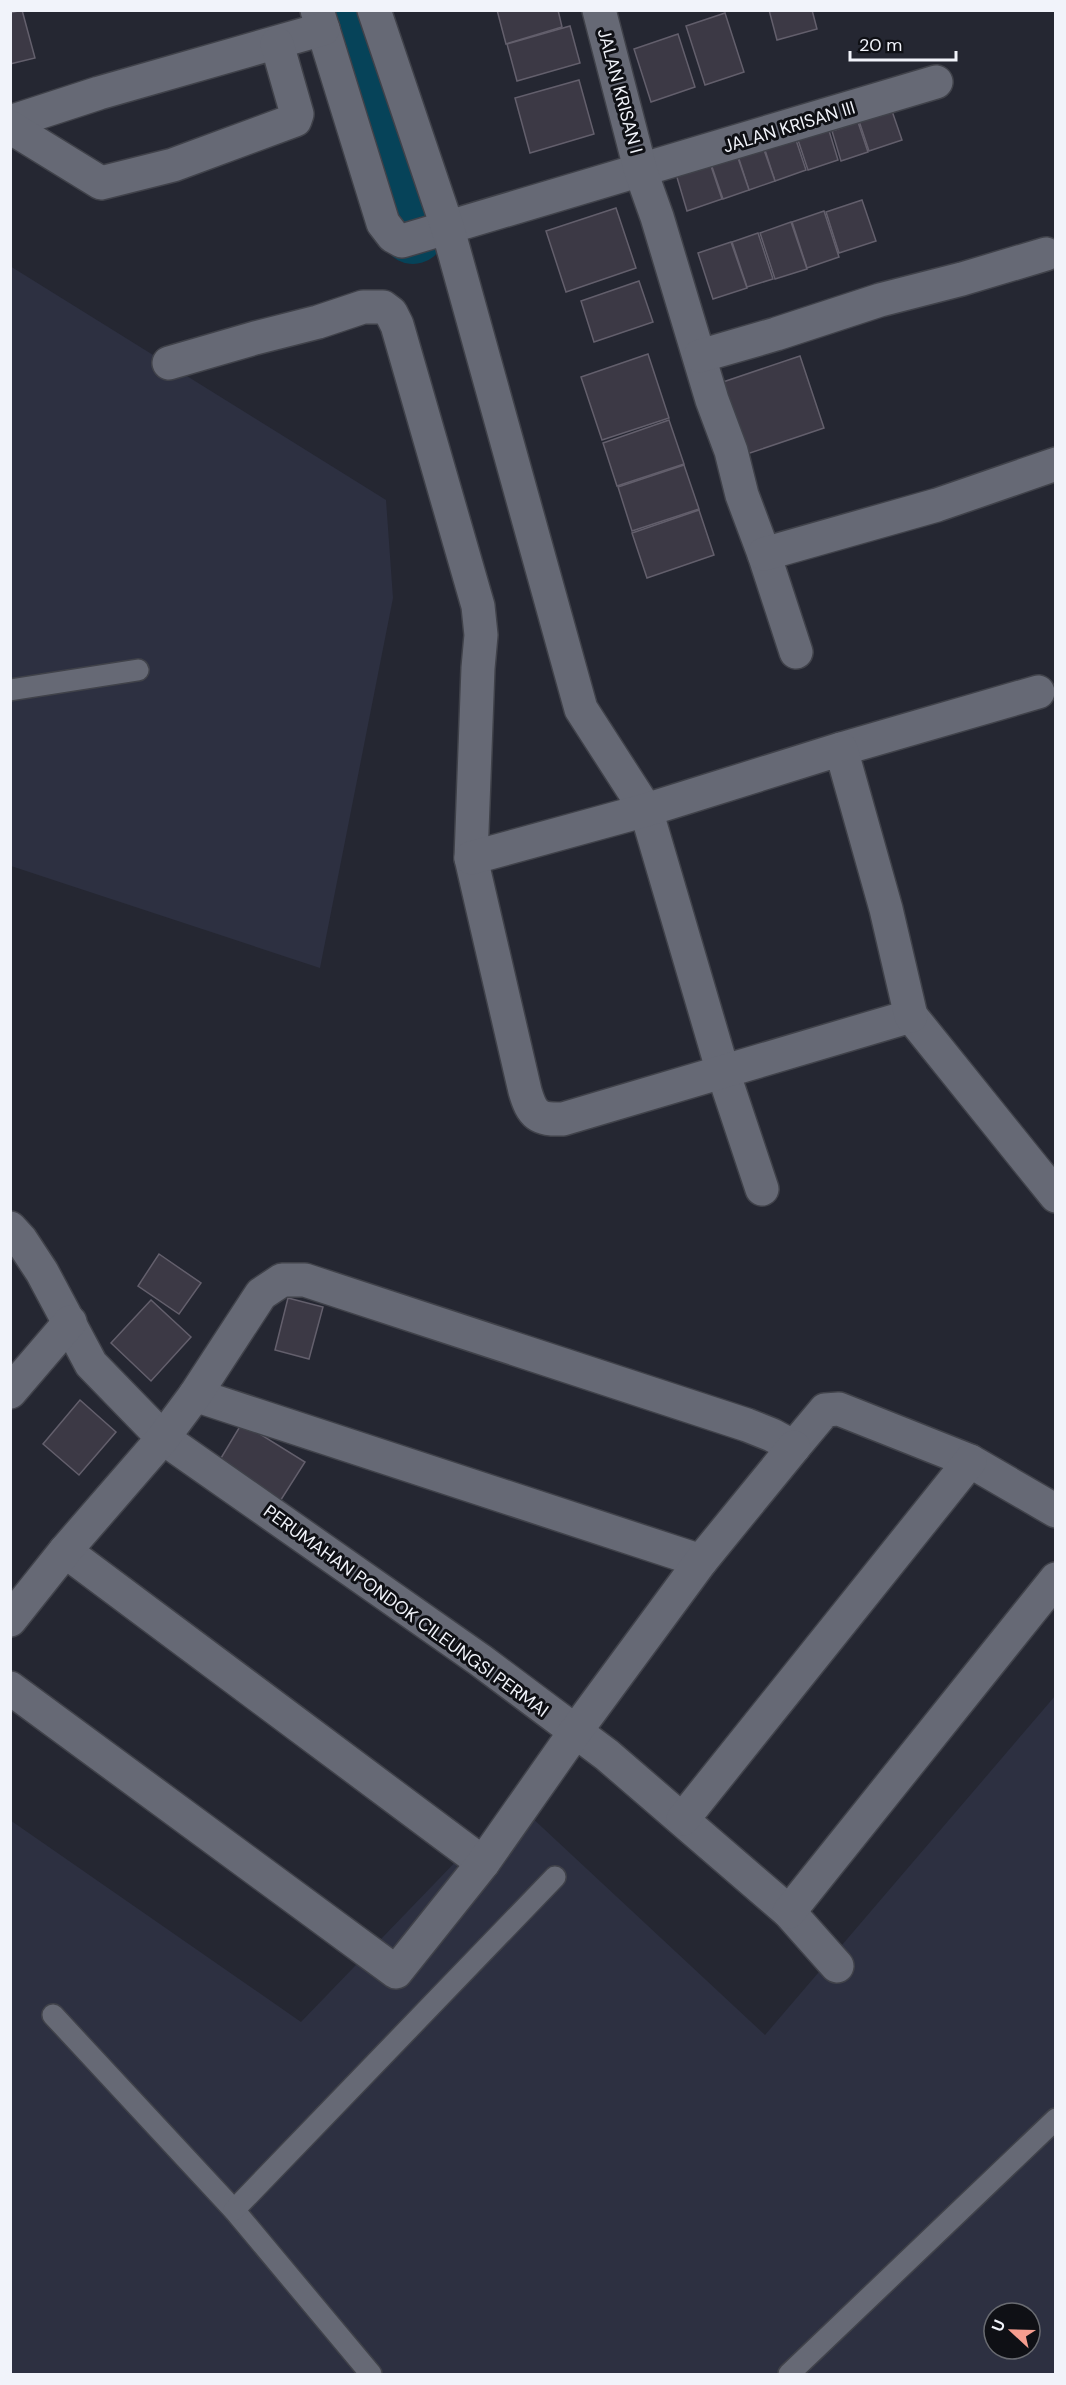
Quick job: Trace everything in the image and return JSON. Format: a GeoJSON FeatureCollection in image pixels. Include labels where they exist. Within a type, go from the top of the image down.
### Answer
{"type":"FeatureCollection","features":[{"type":"Feature","properties":{"kind":"street"},"geometry":{"type":"LineString","coordinates":[[374,10],[447,226],[581,709],[646,810],[723,1072],[762,1189]]}},
{"type":"Feature","properties":{"kind":"street","name":"JALAN KRISAN I"},"geometry":{"type":"LineString","coordinates":[[599,10],[641,172],[712,400],[731,451],[742,495],[796,652]]}},
{"type":"Feature","properties":{"kind":"street"},"geometry":{"type":"LineString","coordinates":[[10,125],[120,87],[277,44],[320,20]]}},
{"type":"Feature","properties":{"kind":"street","name":"JALAN KRISAN III"},"geometry":{"type":"LineString","coordinates":[[320,20],[383,223],[393,236],[402,241],[447,226],[641,172],[936,82]]}},
{"type":"Feature","properties":{"kind":"street"},"geometry":{"type":"LineString","coordinates":[[10,125],[101,183],[173,165],[295,120],[297,114],[277,44]]}},
{"type":"Feature","properties":{"kind":"street"},"geometry":{"type":"LineString","coordinates":[[700,356],[880,300],[1046,254]]}},
{"type":"Feature","properties":{"kind":"street"},"geometry":{"type":"LineString","coordinates":[[169,363],[318,322],[363,307],[383,307],[391,313],[397,325],[478,606],[481,635],[471,858],[525,1091],[530,1106],[536,1114],[546,1119],[563,1119],[911,1016]]}},
{"type":"Feature","properties":{"kind":"street"},"geometry":{"type":"LineString","coordinates":[[764,554],[937,505],[1056,464]]}},
{"type":"Feature","properties":{"kind":"street"},"geometry":{"type":"LineString","coordinates":[[471,858],[646,810],[841,749],[1038,692]]}},
{"type":"Feature","properties":{"kind":"street"},"geometry":{"type":"LineString","coordinates":[[841,749],[886,909],[911,1016],[1056,1196]]}},
{"type":"Feature","properties":{"kind":"street","name":"PERUMAHAN PONDOK CILEUNGSI PERMAI"},"geometry":{"type":"LineString","coordinates":[[10,1228],[21,1240],[42,1272],[91,1364],[163,1438],[470,1653],[607,1755],[789,1912],[837,1966]]}},
{"type":"Feature","properties":{"kind":"street"},"geometry":{"type":"LineString","coordinates":[[10,1620],[65,1551],[163,1438],[195,1395],[261,1294],[282,1280],[305,1281],[747,1425],[772,1435],[794,1448]]}},
{"type":"Feature","properties":{"kind":"street"},"geometry":{"type":"LineString","coordinates":[[10,1392],[70,1322]]}},
{"type":"Feature","properties":{"kind":"street"},"geometry":{"type":"LineString","coordinates":[[195,1395],[701,1561]]}},
{"type":"Feature","properties":{"kind":"street"},"geometry":{"type":"LineString","coordinates":[[10,1688],[396,1972],[483,1863],[575,1731],[701,1561],[825,1410],[839,1409],[970,1461],[1056,1512]]}},
{"type":"Feature","properties":{"kind":"street"},"geometry":{"type":"LineString","coordinates":[[683,1819],[970,1461]]}},
{"type":"Feature","properties":{"kind":"street"},"geometry":{"type":"LineString","coordinates":[[65,1551],[483,1863]]}},
{"type":"Feature","properties":{"kind":"street"},"geometry":{"type":"LineString","coordinates":[[789,1912],[1056,1579]]}},
{"type":"Feature","properties":{"kind":"lane"},"geometry":{"type":"LineString","coordinates":[[10,690],[138,670]]}},
{"type":"Feature","properties":{"kind":"lane"},"geometry":{"type":"LineString","coordinates":[[234,2210],[555,1877]]}},
{"type":"Feature","properties":{"kind":"lane"},"geometry":{"type":"LineString","coordinates":[[53,2015],[234,2210],[371,2374]]}},
{"type":"Feature","properties":{"kind":"lane"},"geometry":{"type":"LineString","coordinates":[[789,2374],[1056,2119]]}},
{"type":"Feature","properties":{"kind":"shaded area"},"geometry":{"type":"Polygon","coordinates":[[[10,266],[386,500],[393,598],[320,968],[11,866],[10,266]]]}},
{"type":"Feature","properties":{"kind":"shaded area"},"geometry":{"type":"Polygon","coordinates":[[[1055,1696],[1055,2374],[11,2374],[10,1820],[301,2022],[514,1801],[765,2035],[1055,1696]]]}},
{"type":"Feature","properties":{"kind":"building"},"geometry":{"type":"Polygon","coordinates":[[[22,10],[35,58],[10,64],[10,13],[22,10]]]}},
{"type":"Feature","properties":{"kind":"building"},"geometry":{"type":"Polygon","coordinates":[[[497,10],[558,10],[562,27],[506,44],[497,10]]]}},
{"type":"Feature","properties":{"kind":"building"},"geometry":{"type":"Polygon","coordinates":[[[769,10],[812,10],[817,29],[777,40],[769,10]]]}},
{"type":"Feature","properties":{"kind":"building"},"geometry":{"type":"Polygon","coordinates":[[[725,13],[744,72],[705,85],[686,26],[725,13]]]}},
{"type":"Feature","properties":{"kind":"building"},"geometry":{"type":"Polygon","coordinates":[[[570,26],[580,63],[517,81],[507,44],[570,26]]]}},
{"type":"Feature","properties":{"kind":"building"},"geometry":{"type":"Polygon","coordinates":[[[678,34],[695,87],[651,102],[634,49],[678,34]]]}},
{"type":"Feature","properties":{"kind":"building"},"geometry":{"type":"Polygon","coordinates":[[[579,80],[594,134],[530,153],[515,98],[579,80]]]}},
{"type":"Feature","properties":{"kind":"building"},"geometry":{"type":"Polygon","coordinates":[[[891,108],[902,140],[869,151],[858,118],[891,108]]]}},
{"type":"Feature","properties":{"kind":"building"},"geometry":{"type":"Polygon","coordinates":[[[858,122],[868,152],[841,161],[832,131],[858,122]]]}},
{"type":"Feature","properties":{"kind":"building"},"geometry":{"type":"Polygon","coordinates":[[[827,124],[838,160],[808,170],[796,134],[827,124]]]}},
{"type":"Feature","properties":{"kind":"building"},"geometry":{"type":"Polygon","coordinates":[[[795,137],[806,170],[775,181],[764,147],[795,137]]]}},
{"type":"Feature","properties":{"kind":"building"},"geometry":{"type":"Polygon","coordinates":[[[763,147],[775,181],[749,190],[738,156],[763,147]]]}},
{"type":"Feature","properties":{"kind":"building"},"geometry":{"type":"Polygon","coordinates":[[[737,155],[749,190],[723,199],[711,164],[737,155]]]}},
{"type":"Feature","properties":{"kind":"building"},"geometry":{"type":"Polygon","coordinates":[[[710,163],[722,199],[687,211],[676,174],[710,163]]]}},
{"type":"Feature","properties":{"kind":"building"},"geometry":{"type":"Polygon","coordinates":[[[862,200],[876,241],[839,253],[826,212],[862,200]]]}},
{"type":"Feature","properties":{"kind":"building"},"geometry":{"type":"Polygon","coordinates":[[[616,208],[636,268],[566,292],[546,231],[616,208]]]}},
{"type":"Feature","properties":{"kind":"building"},"geometry":{"type":"Polygon","coordinates":[[[824,211],[839,257],[807,268],[792,222],[824,211]]]}},
{"type":"Feature","properties":{"kind":"building"},"geometry":{"type":"Polygon","coordinates":[[[791,222],[807,269],[775,279],[760,233],[791,222]]]}},
{"type":"Feature","properties":{"kind":"building"},"geometry":{"type":"Polygon","coordinates":[[[758,233],[773,279],[747,287],[732,242],[758,233]]]}},
{"type":"Feature","properties":{"kind":"building"},"geometry":{"type":"Polygon","coordinates":[[[731,242],[747,288],[713,299],[698,253],[731,242]]]}},
{"type":"Feature","properties":{"kind":"building"},"geometry":{"type":"Polygon","coordinates":[[[639,281],[653,322],[594,342],[581,301],[639,281]]]}},
{"type":"Feature","properties":{"kind":"building"},"geometry":{"type":"Polygon","coordinates":[[[648,354],[669,418],[602,440],[581,377],[648,354]]]}},
{"type":"Feature","properties":{"kind":"building"},"geometry":{"type":"Polygon","coordinates":[[[800,356],[824,428],[741,456],[717,384],[800,356]]]}},
{"type":"Feature","properties":{"kind":"building"},"geometry":{"type":"Polygon","coordinates":[[[669,420],[684,464],[617,486],[603,443],[669,420]]]}},
{"type":"Feature","properties":{"kind":"building"},"geometry":{"type":"Polygon","coordinates":[[[684,465],[699,509],[632,531],[618,487],[684,465]]]}},
{"type":"Feature","properties":{"kind":"building"},"geometry":{"type":"Polygon","coordinates":[[[699,510],[714,555],[647,578],[632,533],[699,510]]]}},
{"type":"Feature","properties":{"kind":"building"},"geometry":{"type":"Polygon","coordinates":[[[159,1254],[201,1283],[179,1314],[138,1286],[159,1254]]]}},
{"type":"Feature","properties":{"kind":"building"},"geometry":{"type":"Polygon","coordinates":[[[288,1298],[323,1307],[309,1359],[275,1350],[288,1298]]]}},
{"type":"Feature","properties":{"kind":"building"},"geometry":{"type":"Polygon","coordinates":[[[151,1300],[191,1337],[151,1381],[111,1343],[151,1300]]]}},
{"type":"Feature","properties":{"kind":"building"},"geometry":{"type":"Polygon","coordinates":[[[80,1400],[116,1432],[79,1475],[43,1444],[80,1400]]]}},
{"type":"Feature","properties":{"kind":"building"},"geometry":{"type":"Polygon","coordinates":[[[242,1423],[305,1462],[277,1506],[215,1468],[242,1423]]]}},
{"type":"Feature","properties":{"kind":"waterway"},"geometry":{"type":"LineString","coordinates":[[345,10],[413,232]]}}]}
